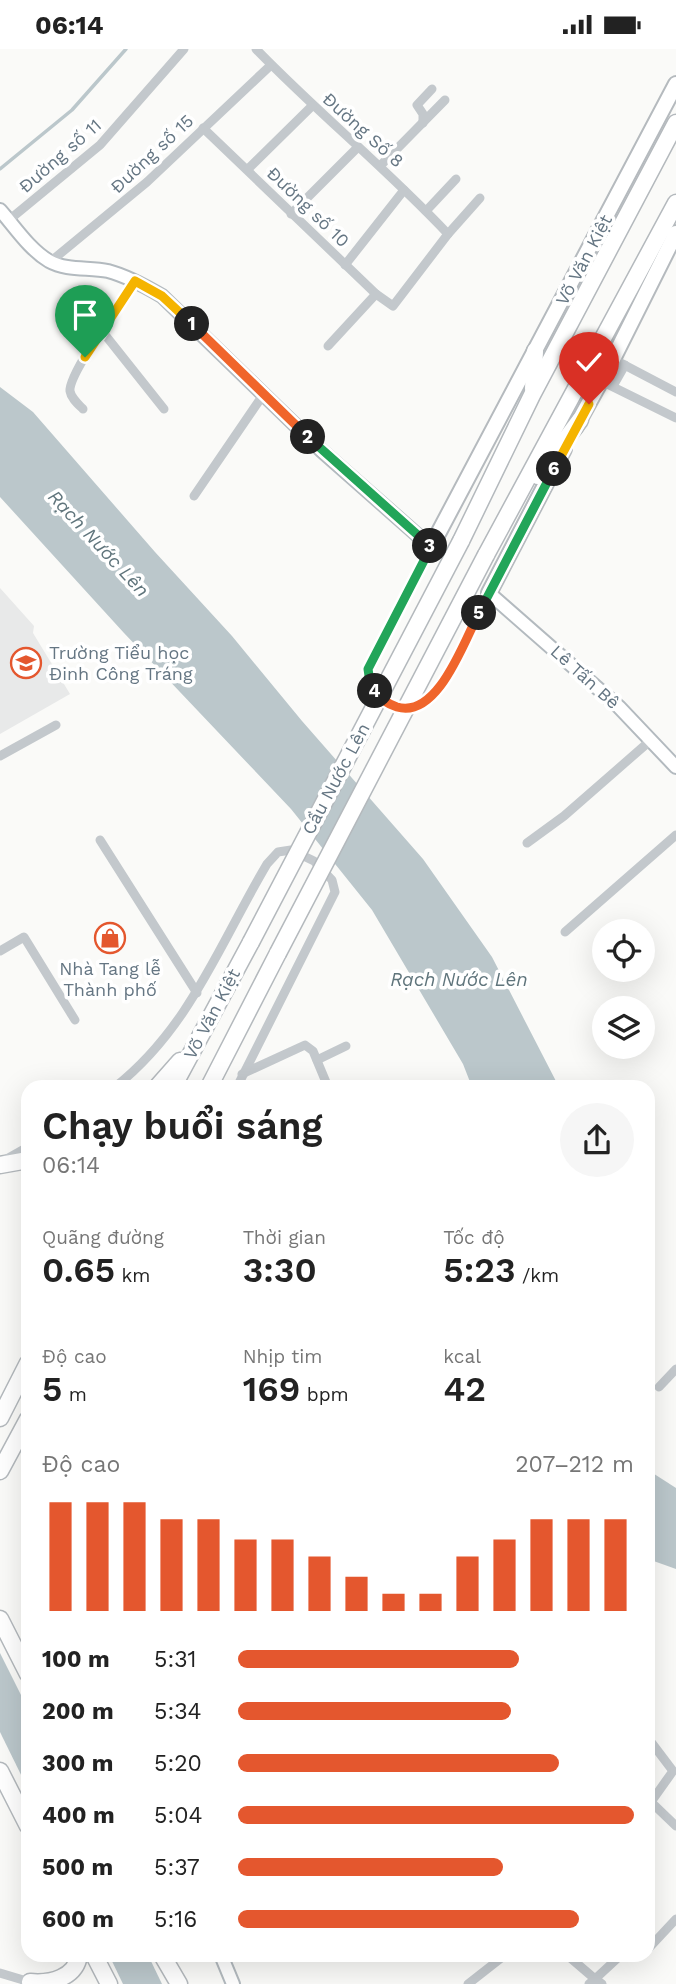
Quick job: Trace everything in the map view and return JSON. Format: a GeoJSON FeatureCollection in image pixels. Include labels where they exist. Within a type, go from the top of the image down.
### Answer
{"type":"FeatureCollection","features":[{"type":"Feature","properties":{"kind":"highway","name":"Võ Văn Kiệt"},"geometry":{"type":"LineString","coordinates":[[461,541],[532,395],[676,123]]}},
{"type":"Feature","properties":{"kind":"highway"},"geometry":{"type":"LineString","coordinates":[[503,523],[676,203]]}},
{"type":"Feature","properties":{"kind":"highway"},"geometry":{"type":"LineString","coordinates":[[532,395],[535,351]]}},
{"type":"Feature","properties":{"kind":"highway"},"geometry":{"type":"LineString","coordinates":[[503,523],[580,420]]}},
{"type":"Feature","properties":{"kind":"highway","name":"Cầu Nước Lên"},"geometry":{"type":"LineString","coordinates":[[278,953],[503,523]]}},
{"type":"Feature","properties":{"kind":"highway","name":"Cầu Nước Lên"},"geometry":{"type":"LineString","coordinates":[[251,942],[461,541]]}},
{"type":"Feature","properties":{"kind":"highway","name":"Võ Văn Kiệt"},"geometry":{"type":"LineString","coordinates":[[177,1080],[251,942]]}},
{"type":"Feature","properties":{"kind":"highway","name":"Võ Văn Kiệt"},"geometry":{"type":"LineString","coordinates":[[213,1080],[278,953]]}},
{"type":"Feature","properties":{"kind":"highway"},"geometry":{"type":"LineString","coordinates":[[163,1080],[203,1031]]}},
{"type":"Feature","properties":{"kind":"highway"},"geometry":{"type":"LineString","coordinates":[[0,1164],[21,1161]]}},
{"type":"Feature","properties":{"kind":"highway"},"geometry":{"type":"LineString","coordinates":[[0,1416],[21,1376]]}},
{"type":"Feature","properties":{"kind":"highway"},"geometry":{"type":"LineString","coordinates":[[0,1471],[21,1432]]}},
{"type":"Feature","properties":{"kind":"highway"},"geometry":{"type":"LineString","coordinates":[[0,1619],[21,1660]]}},
{"type":"Feature","properties":{"kind":"highway"},"geometry":{"type":"LineString","coordinates":[[0,1772],[21,1812]]}},
{"type":"Feature","properties":{"kind":"highway"},"geometry":{"type":"LineString","coordinates":[[27,1982],[46,1984],[60,1979],[71,1972],[77,1962]]}},
{"type":"Feature","properties":{"kind":"highway"},"geometry":{"type":"LineString","coordinates":[[98,1962],[109,1984]]}},
{"type":"Feature","properties":{"kind":"highway"},"geometry":{"type":"LineString","coordinates":[[166,1962],[180,1984]]}},
{"type":"Feature","properties":{"kind":"highway"},"geometry":{"type":"LineString","coordinates":[[177,1962],[180,1984]]}},
{"type":"Feature","properties":{"kind":"main road","name":"Võ Văn Kiệt"},"geometry":{"type":"LineString","coordinates":[[431,547],[676,84]]}},
{"type":"Feature","properties":{"kind":"main road"},"geometry":{"type":"LineString","coordinates":[[489,593],[580,420],[607,384],[619,362],[676,233]]}},
{"type":"Feature","properties":{"kind":"street","name":"Đường số 11"},"geometry":{"type":"LineString","coordinates":[[9,220],[100,145],[184,49]]}},
{"type":"Feature","properties":{"kind":"street","name":"Đường Số 8"},"geometry":{"type":"LineString","coordinates":[[256,49],[312,106],[381,165],[448,234]]}},
{"type":"Feature","properties":{"kind":"street","name":"Đường số 15"},"geometry":{"type":"LineString","coordinates":[[50,262],[147,183],[271,65]]}},
{"type":"Feature","properties":{"kind":"street"},"geometry":{"type":"LineString","coordinates":[[423,123],[423,114],[417,105],[432,89]]}},
{"type":"Feature","properties":{"kind":"street"},"geometry":{"type":"LineString","coordinates":[[381,165],[445,100]]}},
{"type":"Feature","properties":{"kind":"street"},"geometry":{"type":"LineString","coordinates":[[248,169],[312,106]]}},
{"type":"Feature","properties":{"kind":"street","name":"Đường số 10"},"geometry":{"type":"LineString","coordinates":[[203,128],[376,295],[393,306],[448,234]]}},
{"type":"Feature","properties":{"kind":"street"},"geometry":{"type":"LineString","coordinates":[[291,214],[358,147]]}},
{"type":"Feature","properties":{"kind":"street"},"geometry":{"type":"LineString","coordinates":[[426,211],[456,179]]}},
{"type":"Feature","properties":{"kind":"street"},"geometry":{"type":"LineString","coordinates":[[345,265],[404,190]]}},
{"type":"Feature","properties":{"kind":"street"},"geometry":{"type":"LineString","coordinates":[[448,234],[480,198]]}},
{"type":"Feature","properties":{"kind":"street"},"geometry":{"type":"LineString","coordinates":[[0,209],[29,244],[50,262],[77,269],[106,271],[135,281],[162,296],[263,395],[431,547],[368,669],[370,682],[379,697],[394,706],[407,709],[421,705],[436,694],[489,593]]}},
{"type":"Feature","properties":{"kind":"street"},"geometry":{"type":"LineString","coordinates":[[83,409],[69,390],[76,372],[135,281]]}},
{"type":"Feature","properties":{"kind":"street"},"geometry":{"type":"LineString","coordinates":[[328,346],[376,295]]}},
{"type":"Feature","properties":{"kind":"street"},"geometry":{"type":"LineString","coordinates":[[102,331],[164,409]]}},
{"type":"Feature","properties":{"kind":"street"},"geometry":{"type":"LineString","coordinates":[[619,362],[676,392]]}},
{"type":"Feature","properties":{"kind":"street"},"geometry":{"type":"LineString","coordinates":[[607,384],[676,418]]}},
{"type":"Feature","properties":{"kind":"street"},"geometry":{"type":"LineString","coordinates":[[194,496],[263,395]]}},
{"type":"Feature","properties":{"kind":"street","name":"Lê Tấn Bê"},"geometry":{"type":"LineString","coordinates":[[489,593],[619,707],[676,767]]}},
{"type":"Feature","properties":{"kind":"street"},"geometry":{"type":"LineString","coordinates":[[0,756],[56,725]]}},
{"type":"Feature","properties":{"kind":"street"},"geometry":{"type":"LineString","coordinates":[[527,843],[564,816],[651,740]]}},
{"type":"Feature","properties":{"kind":"street"},"geometry":{"type":"LineString","coordinates":[[565,932],[676,835]]}},
{"type":"Feature","properties":{"kind":"street"},"geometry":{"type":"LineString","coordinates":[[100,840],[197,993]]}},
{"type":"Feature","properties":{"kind":"street"},"geometry":{"type":"LineString","coordinates":[[123,1080],[145,1061],[197,993],[267,864],[278,852],[291,850],[314,861],[332,880],[335,892],[240,1080]]}},
{"type":"Feature","properties":{"kind":"street"},"geometry":{"type":"LineString","coordinates":[[0,951],[24,937],[75,1020]]}},
{"type":"Feature","properties":{"kind":"street"},"geometry":{"type":"LineString","coordinates":[[243,1074],[305,1045],[313,1051],[325,1080]]}},
{"type":"Feature","properties":{"kind":"street"},"geometry":{"type":"LineString","coordinates":[[317,1060],[346,1046]]}},
{"type":"Feature","properties":{"kind":"street"},"geometry":{"type":"LineString","coordinates":[[0,1164],[21,1151]]}},
{"type":"Feature","properties":{"kind":"street"},"geometry":{"type":"LineString","coordinates":[[659,1387],[676,1369]]}},
{"type":"Feature","properties":{"kind":"street"},"geometry":{"type":"LineString","coordinates":[[655,1747],[673,1771],[655,1796]]}},
{"type":"Feature","properties":{"kind":"street"},"geometry":{"type":"LineString","coordinates":[[655,1809],[676,1826]]}},
{"type":"Feature","properties":{"kind":"street"},"geometry":{"type":"LineString","coordinates":[[655,1942],[676,1919]]}},
{"type":"Feature","properties":{"kind":"street"},"geometry":{"type":"LineString","coordinates":[[223,1962],[233,1984]]}},
{"type":"Feature","properties":{"kind":"street"},"geometry":{"type":"LineString","coordinates":[[468,1984],[496,1962]]}},
{"type":"Feature","properties":{"kind":"street"},"geometry":{"type":"LineString","coordinates":[[574,1962],[595,1982],[614,1962]]}},
{"type":"Feature","properties":{"kind":"street"},"geometry":{"type":"LineString","coordinates":[[0,1973],[27,1982]]}},
{"type":"Feature","properties":{"kind":"shaded area","name":"Trường Tiểu học Đinh Công Tráng"},"geometry":{"type":"Polygon","coordinates":[[[0,588],[34,626],[33,633],[70,694],[0,734],[0,588]]]}},
{"type":"Feature","properties":{"kind":"water","name":"Rạch Nước Lên"},"geometry":{"type":"Polygon","coordinates":[[[0,387],[33,412],[232,636],[302,721],[423,859],[492,957],[555,1080],[469,1080],[463,1064],[372,910],[291,809],[0,497],[0,387]]]}},
{"type":"Feature","properties":{"kind":"water"},"geometry":{"type":"Polygon","coordinates":[[[655,1474],[676,1488],[676,1569],[655,1562],[655,1474]]]}},
{"type":"Feature","properties":{"kind":"water"},"geometry":{"type":"Polygon","coordinates":[[[0,1653],[21,1695],[21,1775],[0,1732],[0,1653]]]}},
{"type":"Feature","properties":{"kind":"water"},"geometry":{"type":"Polygon","coordinates":[[[112,1962],[151,1962],[162,1984],[123,1984],[112,1962]]]}},
{"type":"Feature","properties":{"kind":"waterway"},"geometry":{"type":"LineString","coordinates":[[0,169],[72,110],[126,49]]}},
{"type":"Feature","properties":{"kind":"place","name":"Trường Tiểu học Đinh Công Tráng"},"geometry":{"type":"Point","coordinates":[26,663]}},
{"type":"Feature","properties":{"kind":"place","name":"Nhà Tang lễ Thành phố"},"geometry":{"type":"Point","coordinates":[110,938]}},
{"type":"Feature","properties":{"kind":"route"},"geometry":{"type":"LineString","coordinates":[[85,357],[135,281],[162,296],[323,451],[431,547],[368,669],[370,682],[379,697],[394,706],[407,709],[421,705],[440,688],[589,404]]}}]}
